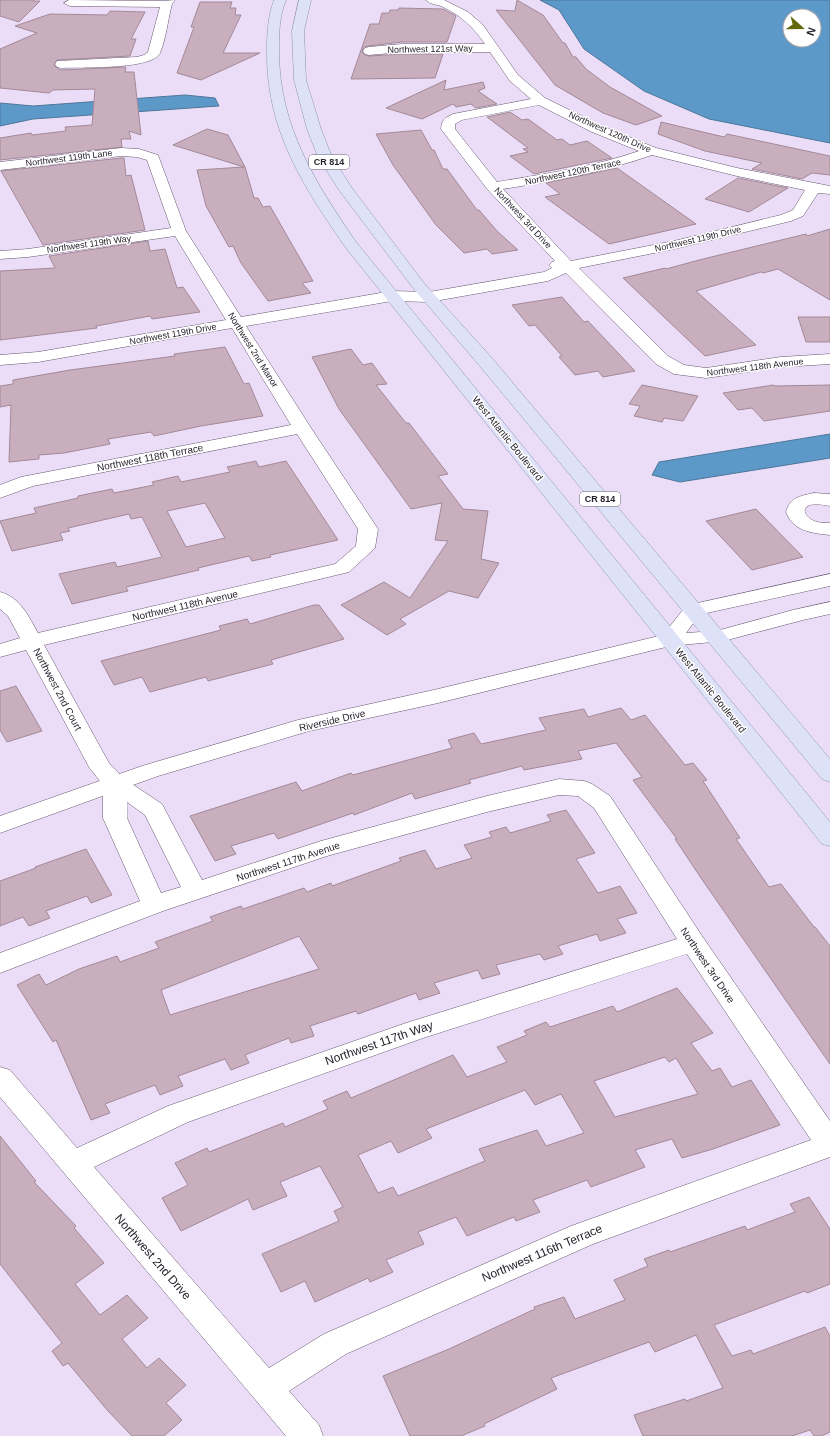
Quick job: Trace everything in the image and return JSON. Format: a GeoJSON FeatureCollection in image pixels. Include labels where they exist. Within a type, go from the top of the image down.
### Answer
{"type":"FeatureCollection","features":[{"type":"Feature","properties":{"kind":"main road","name":"West Atlantic Boulevard"},"geometry":{"type":"LineString","coordinates":[[280,0],[273,32],[273,88],[288,137],[297,159],[321,201],[350,245],[830,838]]}},
{"type":"Feature","properties":{"kind":"main road","name":"CR 814"},"geometry":{"type":"LineString","coordinates":[[305,0],[298,31],[300,80],[314,129],[325,156],[346,190],[418,285],[485,361],[830,774]]}},
{"type":"Feature","properties":{"kind":"street","name":"Northwest 120th Drive"},"geometry":{"type":"LineString","coordinates":[[432,0],[446,4],[464,14],[479,27],[514,78],[541,101],[597,129],[651,151],[737,172],[830,190]]}},
{"type":"Feature","properties":{"kind":"street"},"geometry":{"type":"LineString","coordinates":[[61,64],[138,61],[148,58],[154,53],[168,2],[70,3]]}},
{"type":"Feature","properties":{"kind":"street","name":"Northwest 121st Way"},"geometry":{"type":"LineString","coordinates":[[369,51],[402,48],[492,48]]}},
{"type":"Feature","properties":{"kind":"street","name":"Northwest 3rd Drive"},"geometry":{"type":"LineString","coordinates":[[541,101],[458,117],[448,122],[448,129],[493,188],[568,266],[662,360],[680,370]]}},
{"type":"Feature","properties":{"kind":"street","name":"Northwest 120th Terrace"},"geometry":{"type":"LineString","coordinates":[[493,188],[617,163],[651,151]]}},
{"type":"Feature","properties":{"kind":"street","name":"Northwest 119th Lane"},"geometry":{"type":"LineString","coordinates":[[0,166],[121,152],[139,153]]}},
{"type":"Feature","properties":{"kind":"street","name":"Northwest 2nd Manor"},"geometry":{"type":"LineString","coordinates":[[139,153],[152,158],[179,231],[302,428],[368,529],[365,548]]}},
{"type":"Feature","properties":{"kind":"street","name":"Northwest 119th Drive"},"geometry":{"type":"LineString","coordinates":[[392,296],[418,285],[539,264],[568,266],[674,245],[786,218],[798,213],[814,188]]}},
{"type":"Feature","properties":{"kind":"street","name":"Northwest 119th Way"},"geometry":{"type":"LineString","coordinates":[[0,256],[179,231]]}},
{"type":"Feature","properties":{"kind":"street","name":"Northwest 119th Drive"},"geometry":{"type":"LineString","coordinates":[[0,360],[38,357],[392,296],[429,297],[495,284],[548,276],[568,266]]}},
{"type":"Feature","properties":{"kind":"street","name":"Northwest 118th Avenue"},"geometry":{"type":"LineString","coordinates":[[680,370],[706,373],[781,362],[830,359]]}},
{"type":"Feature","properties":{"kind":"street","name":"Northwest 118th Terrace"},"geometry":{"type":"LineString","coordinates":[[0,492],[28,481],[302,428]]}},
{"type":"Feature","properties":{"kind":"street"},"geometry":{"type":"LineString","coordinates":[[830,500],[820,498],[805,500],[795,506],[794,512],[796,518],[802,523],[812,527],[830,529]]}},
{"type":"Feature","properties":{"kind":"street","name":"Northwest 118th Avenue"},"geometry":{"type":"LineString","coordinates":[[0,651],[33,641],[342,568],[365,548]]}},
{"type":"Feature","properties":{"kind":"street"},"geometry":{"type":"LineString","coordinates":[[670,640],[693,610],[830,580]]}},
{"type":"Feature","properties":{"kind":"street","name":"Northwest 2nd Court"},"geometry":{"type":"LineString","coordinates":[[0,598],[17,613],[100,767],[115,783],[154,810],[195,891]]}},
{"type":"Feature","properties":{"kind":"street"},"geometry":{"type":"LineString","coordinates":[[716,637],[800,614],[830,608]]}},
{"type":"Feature","properties":{"kind":"street","name":"Riverside Drive"},"geometry":{"type":"LineString","coordinates":[[0,825],[150,771],[306,725],[438,696],[670,640],[716,637]]}},
{"type":"Feature","properties":{"kind":"street"},"geometry":{"type":"LineString","coordinates":[[115,783],[115,818],[154,905]]}},
{"type":"Feature","properties":{"kind":"street","name":"Northwest 117th Avenue"},"geometry":{"type":"LineString","coordinates":[[0,963],[154,905],[321,848],[487,804],[559,787],[584,789]]}},
{"type":"Feature","properties":{"kind":"street","name":"Northwest 3rd Drive"},"geometry":{"type":"LineString","coordinates":[[584,789],[602,802],[693,943],[830,1144]]}},
{"type":"Feature","properties":{"kind":"street","name":"Northwest 117th Way"},"geometry":{"type":"LineString","coordinates":[[73,1163],[178,1114],[415,1030],[693,943]]}},
{"type":"Feature","properties":{"kind":"street","name":"Northwest 2nd Drive"},"geometry":{"type":"LineString","coordinates":[[0,1078],[265,1388],[308,1436]]}},
{"type":"Feature","properties":{"kind":"street","name":"Northwest 116th Terrace"},"geometry":{"type":"LineString","coordinates":[[265,1388],[335,1344],[582,1235],[830,1144]]}},
{"type":"Feature","properties":{"kind":"water"},"geometry":{"type":"Polygon","coordinates":[[[540,0],[830,0],[830,143],[709,119],[644,91],[584,49],[559,10],[540,0]]]}},
{"type":"Feature","properties":{"kind":"water"},"geometry":{"type":"Polygon","coordinates":[[[185,95],[215,98],[219,106],[33,119],[0,126],[0,103],[33,106],[185,95]]]}},
{"type":"Feature","properties":{"kind":"water"},"geometry":{"type":"Polygon","coordinates":[[[830,434],[830,458],[680,482],[652,475],[659,462],[830,434]]]}},
{"type":"Feature","properties":{"kind":"building"},"geometry":{"type":"Polygon","coordinates":[[[0,0],[40,1],[19,22],[0,16],[0,0]]]}},
{"type":"Feature","properties":{"kind":"building"},"geometry":{"type":"Polygon","coordinates":[[[517,0],[543,15],[563,43],[565,43],[573,57],[576,57],[586,69],[610,87],[662,116],[636,125],[603,113],[555,85],[496,10],[515,11],[517,0]]]}},
{"type":"Feature","properties":{"kind":"building"},"geometry":{"type":"Polygon","coordinates":[[[200,2],[232,2],[230,8],[236,8],[235,15],[241,15],[223,53],[260,53],[201,80],[177,73],[194,27],[191,27],[200,2]]]}},
{"type":"Feature","properties":{"kind":"building"},"geometry":{"type":"Polygon","coordinates":[[[399,8],[443,9],[456,16],[447,42],[402,42],[364,47],[362,52],[369,56],[443,54],[435,78],[351,79],[370,24],[379,24],[382,13],[389,13],[390,10],[398,10],[399,8]]]}},
{"type":"Feature","properties":{"kind":"building"},"geometry":{"type":"Polygon","coordinates":[[[110,11],[145,12],[131,39],[136,39],[130,56],[57,60],[54,65],[61,70],[126,67],[125,72],[134,72],[141,135],[129,131],[131,139],[121,139],[122,147],[0,160],[0,138],[31,133],[32,135],[66,131],[65,127],[92,125],[95,89],[53,90],[49,93],[0,88],[0,49],[37,33],[15,26],[50,14],[107,15],[110,11]]]}},
{"type":"Feature","properties":{"kind":"building"},"geometry":{"type":"Polygon","coordinates":[[[446,80],[444,90],[483,82],[485,88],[478,91],[497,104],[476,108],[471,104],[456,107],[453,104],[422,119],[386,108],[446,80]]]}},
{"type":"Feature","properties":{"kind":"building"},"geometry":{"type":"Polygon","coordinates":[[[510,112],[522,120],[528,119],[557,140],[562,139],[570,145],[587,141],[612,158],[534,174],[510,156],[528,152],[523,149],[528,148],[487,117],[510,112]]]}},
{"type":"Feature","properties":{"kind":"building"},"geometry":{"type":"Polygon","coordinates":[[[661,122],[724,137],[727,134],[830,156],[830,175],[812,173],[802,179],[752,169],[762,163],[705,151],[658,134],[661,122]]]}},
{"type":"Feature","properties":{"kind":"building"},"geometry":{"type":"Polygon","coordinates":[[[207,129],[228,135],[245,167],[254,198],[258,198],[263,207],[270,206],[313,281],[302,283],[311,293],[268,301],[241,263],[233,246],[229,247],[206,206],[197,170],[244,167],[173,145],[207,129]]]}},
{"type":"Feature","properties":{"kind":"building"},"geometry":{"type":"Polygon","coordinates":[[[421,130],[432,150],[434,150],[443,169],[447,169],[477,210],[479,210],[497,231],[518,250],[492,254],[487,249],[464,253],[436,225],[393,165],[376,134],[421,130]]]}},
{"type":"Feature","properties":{"kind":"building"},"geometry":{"type":"Polygon","coordinates":[[[124,158],[126,176],[131,175],[145,230],[43,245],[1,171],[124,158]]]}},
{"type":"Feature","properties":{"kind":"building"},"geometry":{"type":"Polygon","coordinates":[[[617,168],[696,224],[609,244],[545,197],[560,194],[546,183],[617,168]]]}},
{"type":"Feature","properties":{"kind":"building"},"geometry":{"type":"Polygon","coordinates":[[[738,178],[788,188],[749,212],[705,199],[738,178]]]}},
{"type":"Feature","properties":{"kind":"building"},"geometry":{"type":"Polygon","coordinates":[[[830,229],[830,300],[778,269],[763,273],[761,272],[696,291],[756,345],[705,356],[623,278],[666,269],[806,234],[807,236],[830,229]]]}},
{"type":"Feature","properties":{"kind":"building"},"geometry":{"type":"Polygon","coordinates":[[[148,241],[150,251],[165,249],[177,288],[183,287],[200,312],[152,319],[150,316],[96,326],[97,328],[0,340],[0,271],[55,268],[49,256],[148,241]]]}},
{"type":"Feature","properties":{"kind":"building"},"geometry":{"type":"Polygon","coordinates":[[[562,297],[584,322],[588,321],[635,371],[603,377],[598,371],[575,375],[559,357],[562,356],[535,325],[529,326],[512,305],[562,297]]]}},
{"type":"Feature","properties":{"kind":"building"},"geometry":{"type":"Polygon","coordinates":[[[798,317],[830,317],[830,342],[806,342],[798,317]]]}},
{"type":"Feature","properties":{"kind":"building"},"geometry":{"type":"Polygon","coordinates":[[[225,347],[244,384],[249,383],[263,416],[201,426],[154,436],[151,432],[108,439],[110,444],[64,453],[39,455],[39,459],[9,462],[11,405],[0,407],[0,386],[13,384],[13,380],[70,370],[175,356],[174,354],[225,347]]]}},
{"type":"Feature","properties":{"kind":"building"},"geometry":{"type":"Polygon","coordinates":[[[351,349],[363,365],[372,363],[387,384],[376,385],[406,423],[409,423],[448,474],[438,476],[463,509],[488,511],[481,559],[499,563],[478,598],[449,591],[400,619],[406,624],[387,635],[341,605],[384,582],[410,598],[448,541],[435,540],[442,503],[411,509],[339,409],[312,357],[351,349]]]}},
{"type":"Feature","properties":{"kind":"building"},"geometry":{"type":"Polygon","coordinates":[[[642,385],[698,396],[683,421],[664,418],[662,422],[634,416],[640,406],[629,404],[642,385]]]}},
{"type":"Feature","properties":{"kind":"building"},"geometry":{"type":"Polygon","coordinates":[[[773,385],[830,385],[830,411],[764,421],[752,408],[738,410],[723,393],[773,385]]]}},
{"type":"Feature","properties":{"kind":"building"},"geometry":{"type":"Polygon","coordinates":[[[256,461],[259,467],[286,461],[338,540],[270,555],[271,557],[252,561],[249,556],[198,568],[199,570],[126,587],[128,591],[72,604],[59,574],[115,562],[117,567],[162,557],[142,517],[131,519],[129,514],[68,528],[70,531],[60,533],[63,540],[12,551],[0,521],[36,513],[34,508],[78,498],[78,496],[112,489],[114,493],[154,485],[152,482],[178,476],[181,482],[230,472],[227,467],[256,461]],[[205,503],[167,511],[186,547],[225,538],[205,503]]]}},
{"type":"Feature","properties":{"kind":"building"},"geometry":{"type":"Polygon","coordinates":[[[756,509],[803,557],[752,570],[706,521],[756,509]]]}},
{"type":"Feature","properties":{"kind":"building"},"geometry":{"type":"Polygon","coordinates":[[[314,605],[319,605],[344,639],[271,660],[273,664],[208,681],[206,677],[150,692],[142,677],[114,685],[101,661],[221,630],[219,626],[247,619],[250,624],[314,605]]]}},
{"type":"Feature","properties":{"kind":"building"},"geometry":{"type":"Polygon","coordinates":[[[16,686],[42,731],[7,742],[0,730],[0,691],[16,686]]]}},
{"type":"Feature","properties":{"kind":"building"},"geometry":{"type":"Polygon","coordinates":[[[621,708],[631,720],[645,715],[685,765],[693,763],[707,780],[703,781],[740,838],[736,839],[769,887],[781,884],[830,946],[830,1064],[701,878],[675,839],[677,839],[633,780],[642,777],[616,743],[578,751],[582,759],[524,770],[522,766],[469,780],[471,783],[415,799],[412,793],[354,815],[353,813],[278,839],[274,833],[231,846],[236,854],[215,861],[190,816],[296,782],[302,791],[351,773],[353,775],[452,748],[448,740],[474,733],[481,744],[546,730],[539,718],[584,709],[588,717],[621,708]]]}},
{"type":"Feature","properties":{"kind":"building"},"geometry":{"type":"Polygon","coordinates":[[[566,810],[595,853],[576,859],[598,893],[620,886],[637,913],[617,919],[626,933],[600,941],[597,934],[558,946],[563,954],[544,960],[540,954],[496,965],[500,974],[482,979],[478,970],[434,983],[440,993],[419,1000],[416,993],[358,1014],[356,1011],[310,1026],[314,1036],[291,1043],[289,1038],[245,1055],[249,1063],[231,1070],[225,1059],[178,1076],[183,1086],[160,1095],[155,1085],[105,1104],[110,1113],[91,1120],[56,1040],[53,1042],[17,985],[39,974],[46,985],[79,969],[117,956],[120,962],[159,948],[155,942],[213,921],[210,917],[241,906],[243,909],[304,888],[307,892],[331,883],[332,886],[401,861],[399,858],[425,850],[436,869],[472,858],[464,845],[492,837],[489,832],[506,827],[510,833],[551,821],[547,815],[566,810]],[[299,936],[161,990],[170,1015],[319,969],[299,936]]]}},
{"type":"Feature","properties":{"kind":"building"},"geometry":{"type":"Polygon","coordinates":[[[86,849],[112,895],[91,903],[87,896],[46,911],[50,918],[29,926],[23,917],[0,926],[0,881],[86,849]]]}},
{"type":"Feature","properties":{"kind":"building"},"geometry":{"type":"Polygon","coordinates":[[[677,988],[713,1033],[691,1043],[712,1071],[720,1068],[732,1087],[751,1080],[780,1125],[713,1149],[682,1158],[672,1139],[635,1150],[645,1167],[591,1187],[587,1180],[533,1200],[540,1212],[516,1221],[514,1217],[467,1236],[456,1217],[418,1232],[424,1244],[386,1260],[393,1272],[370,1282],[368,1278],[315,1302],[305,1281],[281,1292],[262,1254],[339,1221],[334,1211],[343,1207],[320,1166],[280,1182],[287,1196],[253,1210],[248,1199],[181,1231],[162,1198],[188,1185],[175,1163],[207,1148],[209,1152],[283,1123],[285,1127],[328,1109],[323,1101],[347,1091],[351,1098],[453,1055],[467,1077],[507,1062],[497,1047],[527,1035],[524,1031],[546,1022],[550,1027],[613,1006],[617,1012],[677,988]],[[665,1057],[594,1081],[615,1117],[698,1094],[676,1058],[669,1062],[665,1057]],[[525,1090],[426,1129],[432,1138],[398,1153],[391,1141],[358,1155],[378,1193],[393,1187],[398,1196],[485,1161],[479,1149],[537,1130],[546,1146],[584,1133],[561,1094],[535,1105],[525,1090]]]}},
{"type":"Feature","properties":{"kind":"building"},"geometry":{"type":"Polygon","coordinates":[[[0,1136],[36,1181],[34,1182],[76,1226],[74,1228],[104,1263],[75,1284],[100,1315],[127,1295],[148,1318],[122,1339],[147,1368],[159,1358],[186,1385],[166,1403],[182,1420],[164,1436],[132,1436],[108,1411],[68,1363],[63,1366],[52,1351],[62,1343],[0,1264],[0,1136]]]}},
{"type":"Feature","properties":{"kind":"building"},"geometry":{"type":"Polygon","coordinates":[[[809,1197],[830,1229],[830,1284],[807,1293],[805,1291],[714,1325],[732,1356],[751,1350],[753,1354],[825,1327],[830,1336],[830,1432],[821,1436],[814,1436],[810,1430],[792,1436],[643,1436],[634,1415],[685,1399],[686,1401],[723,1388],[696,1335],[655,1352],[649,1342],[551,1378],[557,1389],[484,1424],[485,1426],[461,1436],[410,1436],[383,1376],[449,1349],[535,1309],[534,1307],[564,1297],[575,1319],[625,1300],[614,1280],[648,1266],[644,1259],[669,1250],[670,1252],[745,1226],[747,1230],[795,1212],[790,1204],[809,1197]]]}}]}
